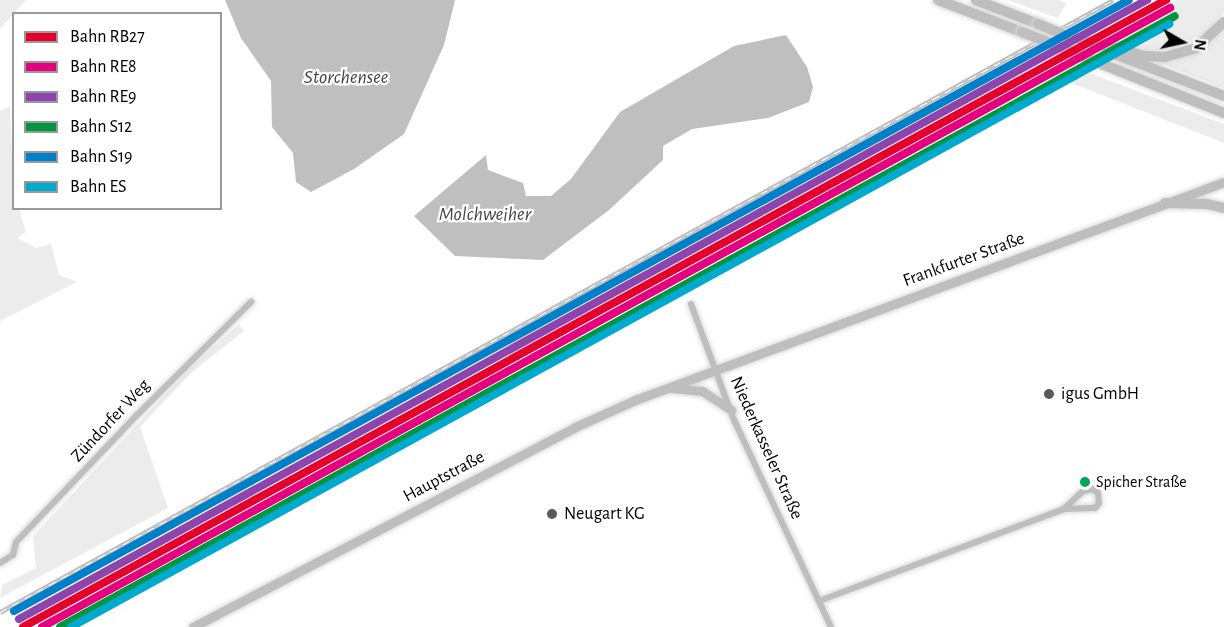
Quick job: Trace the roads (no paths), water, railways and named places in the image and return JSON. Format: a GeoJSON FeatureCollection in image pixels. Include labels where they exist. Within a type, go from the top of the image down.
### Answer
{"type":"FeatureCollection","features":[{"type":"Feature","properties":{"kind":"highway"},"geometry":{"type":"LineString","coordinates":[[938,0],[1224,113]]}},
{"type":"Feature","properties":{"kind":"highway"},"geometry":{"type":"LineString","coordinates":[[976,0],[1065,34],[1145,56],[1177,56],[1203,44],[1224,22]]}},
{"type":"Feature","properties":{"kind":"highway"},"geometry":{"type":"LineString","coordinates":[[1107,47],[1224,96]]}},
{"type":"Feature","properties":{"kind":"highway"},"geometry":{"type":"LineString","coordinates":[[1165,203],[1207,204],[1224,208]]}},
{"type":"Feature","properties":{"kind":"main road","name":"Frankfurter Straße"},"geometry":{"type":"LineString","coordinates":[[716,370],[1224,182]]}},
{"type":"Feature","properties":{"kind":"main road","name":"Hauptstraße"},"geometry":{"type":"LineString","coordinates":[[193,627],[575,427],[666,388],[716,370]]}},
{"type":"Feature","properties":{"kind":"main road"},"geometry":{"type":"LineString","coordinates":[[666,388],[702,391],[731,410]]}},
{"type":"Feature","properties":{"kind":"street","name":"Zündorfer Weg"},"geometry":{"type":"LineString","coordinates":[[0,563],[13,555],[16,542],[132,420],[250,302]]}},
{"type":"Feature","properties":{"kind":"street","name":"Niederkasseler Straße"},"geometry":{"type":"LineString","coordinates":[[692,304],[731,410],[831,627]]}},
{"type":"Feature","properties":{"kind":"street"},"geometry":{"type":"LineString","coordinates":[[819,601],[1064,510],[1095,508],[1099,503],[1098,493],[1092,489],[1083,491],[1064,510]]}},
{"type":"Feature","properties":{"kind":"water","name":"Storchensee"},"geometry":{"type":"Polygon","coordinates":[[[225,0],[455,0],[444,45],[404,134],[354,169],[311,192],[296,182],[293,153],[272,127],[271,81],[241,38],[225,0]]]}},
{"type":"Feature","properties":{"kind":"water","name":"Molchweiher"},"geometry":{"type":"Polygon","coordinates":[[[786,35],[807,67],[813,87],[809,102],[768,118],[692,129],[663,146],[663,160],[609,210],[543,260],[455,256],[414,216],[486,155],[488,170],[523,183],[526,196],[551,196],[571,179],[620,112],[734,46],[786,35]]]}},
{"type":"Feature","properties":{"kind":"railway"},"geometry":{"type":"LineString","coordinates":[[0,612],[1113,0]]}},
{"type":"Feature","properties":{"kind":"rail line","name":"S19"},"geometry":{"type":"LineString","coordinates":[[14,611],[1129,0]]}},
{"type":"Feature","properties":{"kind":"rail line","name":"RE9"},"geometry":{"type":"LineString","coordinates":[[19,619],[1147,0]]}},
{"type":"Feature","properties":{"kind":"rail line","name":"RB27"},"geometry":{"type":"LineString","coordinates":[[23,627],[1166,0]]}},
{"type":"Feature","properties":{"kind":"rail line","name":"RE8"},"geometry":{"type":"LineString","coordinates":[[42,627],[1170,8]]}},
{"type":"Feature","properties":{"kind":"rail line","name":"S12"},"geometry":{"type":"LineString","coordinates":[[60,627],[1175,16]]}},
{"type":"Feature","properties":{"kind":"rail line","name":"ES"},"geometry":{"type":"LineString","coordinates":[[71,627],[1169,24]]}},
{"type":"Feature","properties":{"kind":"place","name":"igus GmbH"},"geometry":{"type":"Point","coordinates":[1049,394]}},
{"type":"Feature","properties":{"kind":"place","name":"Spicher Straße"},"geometry":{"type":"Point","coordinates":[1085,482]}},
{"type":"Feature","properties":{"kind":"place","name":"Neugart KG"},"geometry":{"type":"Point","coordinates":[552,514]}}]}
